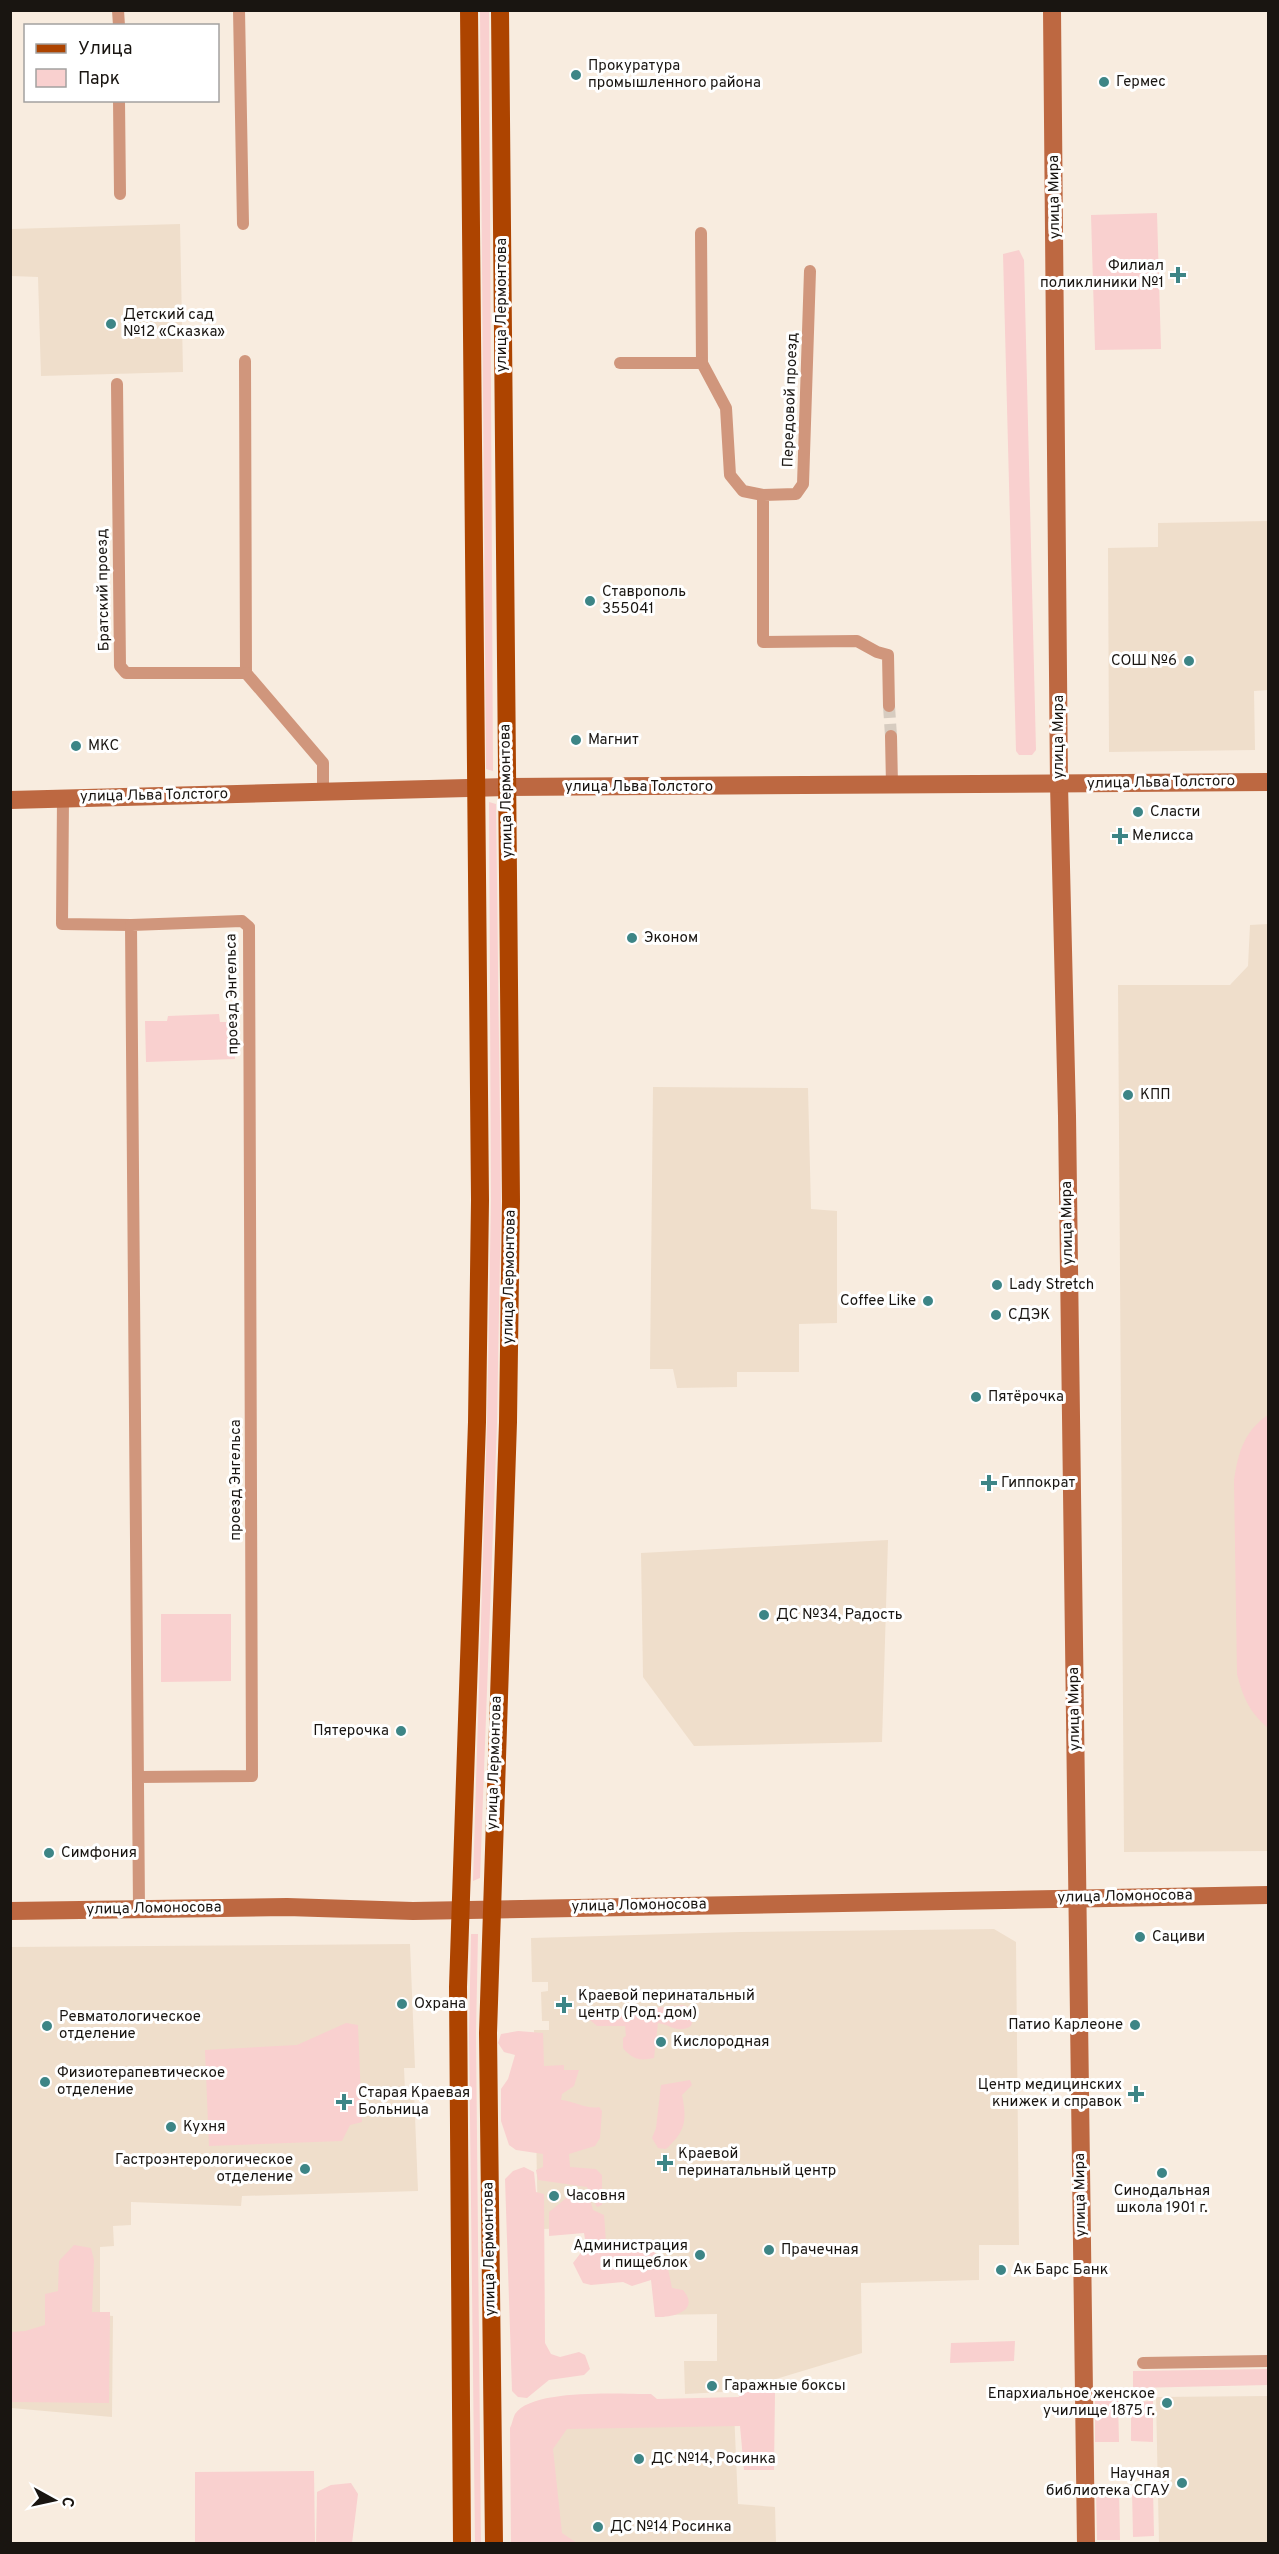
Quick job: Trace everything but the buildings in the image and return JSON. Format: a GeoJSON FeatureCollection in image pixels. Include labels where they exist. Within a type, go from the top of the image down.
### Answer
{"type":"FeatureCollection","features":[{"type":"Feature","properties":{"kind":"main road","name":"улица Лермонтова"},"geometry":{"type":"LineString","coordinates":[[462,2544],[457,2033],[477,1422],[480,1188],[469,10]]}},
{"type":"Feature","properties":{"kind":"main road","name":"улица Лермонтова"},"geometry":{"type":"LineString","coordinates":[[494,2544],[488,2033],[490,1909],[508,1422],[511,1236],[500,10]]}},
{"type":"Feature","properties":{"kind":"street"},"geometry":{"type":"LineString","coordinates":[[239,10],[243,225]]}},
{"type":"Feature","properties":{"kind":"street","name":"улица Мира"},"geometry":{"type":"LineString","coordinates":[[1052,10],[1059,784],[1067,1116],[1086,2544]]}},
{"type":"Feature","properties":{"kind":"street"},"geometry":{"type":"LineString","coordinates":[[119,102],[120,194]]}},
{"type":"Feature","properties":{"kind":"street","name":"Передовой проезд"},"geometry":{"type":"LineString","coordinates":[[701,233],[702,363],[726,408],[730,475],[743,491],[763,495],[796,494],[803,484],[810,271]]}},
{"type":"Feature","properties":{"kind":"street"},"geometry":{"type":"LineString","coordinates":[[245,361],[246,673],[323,763],[323,793]]}},
{"type":"Feature","properties":{"kind":"street"},"geometry":{"type":"LineString","coordinates":[[620,363],[702,363]]}},
{"type":"Feature","properties":{"kind":"street","name":"Братский проезд"},"geometry":{"type":"LineString","coordinates":[[117,384],[120,666],[126,673],[246,673]]}},
{"type":"Feature","properties":{"kind":"street"},"geometry":{"type":"LineString","coordinates":[[763,495],[763,642],[857,641],[888,655],[889,706]]}},
{"type":"Feature","properties":{"kind":"street"},"geometry":{"type":"LineString","coordinates":[[891,736],[892,785]]}},
{"type":"Feature","properties":{"kind":"street","name":"улица Льва Толстого"},"geometry":{"type":"LineString","coordinates":[[10,800],[507,787],[1269,782]]}},
{"type":"Feature","properties":{"kind":"street"},"geometry":{"type":"LineString","coordinates":[[63,798],[62,924],[131,925],[139,1909]]}},
{"type":"Feature","properties":{"kind":"street","name":"проезд Энгельса"},"geometry":{"type":"LineString","coordinates":[[131,925],[242,921],[249,927],[252,1776],[139,1777]]}},
{"type":"Feature","properties":{"kind":"street","name":"улица Ломоносова"},"geometry":{"type":"LineString","coordinates":[[10,1911],[490,1909],[1269,1895]]}},
{"type":"Feature","properties":{"kind":"street"},"geometry":{"type":"LineString","coordinates":[[1143,2363],[1269,2361]]}},
{"type":"Feature","properties":{"kind":"shaded area","name":"Детский сад №12 «Сказка»"},"geometry":{"type":"Polygon","coordinates":[[[180,224],[183,372],[41,376],[38,277],[11,276],[11,229],[180,224]]]}},
{"type":"Feature","properties":{"kind":"shaded area","name":"СОШ №6"},"geometry":{"type":"Polygon","coordinates":[[[1268,521],[1268,690],[1254,691],[1255,750],[1109,752],[1108,548],[1158,547],[1158,523],[1268,521]]]}},
{"type":"Feature","properties":{"kind":"shaded area"},"geometry":{"type":"Polygon","coordinates":[[[1268,924],[1268,1851],[1124,1852],[1118,985],[1230,985],[1248,966],[1250,925],[1268,924]]]}},
{"type":"Feature","properties":{"kind":"shaded area"},"geometry":{"type":"Polygon","coordinates":[[[653,1087],[808,1088],[811,1209],[837,1211],[837,1323],[799,1324],[799,1372],[737,1372],[737,1387],[677,1388],[673,1369],[650,1369],[653,1087]]]}},
{"type":"Feature","properties":{"kind":"shaded area","name":"ДС №34, Радость"},"geometry":{"type":"Polygon","coordinates":[[[888,1540],[882,1742],[694,1746],[643,1677],[641,1553],[888,1540]]]}},
{"type":"Feature","properties":{"kind":"shaded area"},"geometry":{"type":"Polygon","coordinates":[[[994,1929],[1016,1942],[1019,2245],[979,2245],[979,2280],[861,2283],[862,2353],[776,2379],[776,2389],[685,2394],[684,2361],[717,2361],[717,2314],[658,2315],[656,2279],[603,2269],[596,2228],[538,2229],[534,2030],[549,2030],[549,2021],[542,2021],[541,1992],[548,1991],[548,1982],[532,1982],[531,1938],[740,1932],[994,1929]]]}},
{"type":"Feature","properties":{"kind":"shaded area"},"geometry":{"type":"Polygon","coordinates":[[[410,1944],[415,2068],[404,2068],[405,2091],[414,2091],[418,2191],[242,2196],[241,2206],[131,2202],[131,2225],[113,2226],[114,2246],[100,2247],[100,2315],[113,2316],[112,2417],[11,2408],[10,1947],[410,1944]]]}},
{"type":"Feature","properties":{"kind":"shaded area"},"geometry":{"type":"Polygon","coordinates":[[[1268,2396],[1268,2543],[1159,2543],[1156,2397],[1268,2396]]]}},
{"type":"Feature","properties":{"kind":"shaded area","name":"ДС №14, Росинка"},"geometry":{"type":"Polygon","coordinates":[[[734,2410],[738,2504],[775,2507],[776,2543],[543,2543],[542,2413],[734,2410]]]}},
{"type":"Feature","properties":{"kind":"green space"},"geometry":{"type":"Polygon","coordinates":[[[480,11],[489,11],[493,771],[486,769],[480,11]]]}},
{"type":"Feature","properties":{"kind":"green space"},"geometry":{"type":"Polygon","coordinates":[[[1157,213],[1161,349],[1095,350],[1091,215],[1157,213]]]}},
{"type":"Feature","properties":{"kind":"green space"},"geometry":{"type":"Polygon","coordinates":[[[1019,250],[1024,260],[1036,750],[1032,755],[1019,755],[1016,751],[1003,254],[1019,250]]]}},
{"type":"Feature","properties":{"kind":"green space"},"geometry":{"type":"Polygon","coordinates":[[[489,802],[496,804],[501,1200],[497,1423],[480,1878],[473,1881],[487,1423],[491,1200],[489,802]]]}},
{"type":"Feature","properties":{"kind":"green space"},"geometry":{"type":"Polygon","coordinates":[[[219,1014],[220,1022],[235,1022],[235,1059],[146,1062],[145,1021],[167,1021],[168,1016],[219,1014]]]}},
{"type":"Feature","properties":{"kind":"green space"},"geometry":{"type":"Polygon","coordinates":[[[1268,1415],[1268,1728],[1248,1704],[1237,1674],[1234,1480],[1243,1443],[1253,1428],[1268,1415]]]}},
{"type":"Feature","properties":{"kind":"green space"},"geometry":{"type":"Polygon","coordinates":[[[161,1614],[231,1614],[231,1681],[161,1682],[161,1614]]]}},
{"type":"Feature","properties":{"kind":"green space"},"geometry":{"type":"Polygon","coordinates":[[[471,1934],[478,1934],[476,2033],[481,2544],[475,2543],[469,2033],[471,1934]]]}},
{"type":"Feature","properties":{"kind":"green space"},"geometry":{"type":"Polygon","coordinates":[[[683,2005],[696,2010],[691,2026],[678,2029],[658,2023],[654,2058],[649,2059],[634,2057],[623,2048],[623,2038],[626,2036],[625,2026],[597,2026],[590,2020],[590,2013],[601,2007],[640,2014],[655,2008],[683,2005]]]}},
{"type":"Feature","properties":{"kind":"green space"},"geometry":{"type":"Polygon","coordinates":[[[346,2023],[358,2025],[362,2122],[350,2125],[342,2141],[209,2146],[205,2050],[297,2045],[346,2023]]]}},
{"type":"Feature","properties":{"kind":"green space"},"geometry":{"type":"Polygon","coordinates":[[[518,2031],[543,2033],[544,2066],[564,2065],[564,2070],[579,2070],[574,2086],[562,2094],[561,2100],[599,2107],[602,2111],[600,2138],[595,2146],[569,2154],[570,2167],[596,2169],[602,2175],[602,2205],[597,2207],[587,2187],[538,2180],[536,2170],[543,2167],[543,2154],[516,2150],[509,2145],[501,2121],[501,2089],[508,2079],[515,2055],[504,2052],[498,2043],[501,2034],[518,2031]]]}},
{"type":"Feature","properties":{"kind":"green space"},"geometry":{"type":"Polygon","coordinates":[[[690,2080],[692,2085],[682,2095],[684,2118],[681,2131],[666,2149],[658,2148],[652,2138],[656,2128],[661,2085],[690,2080]]]}},
{"type":"Feature","properties":{"kind":"green space"},"geometry":{"type":"Polygon","coordinates":[[[524,2167],[534,2172],[536,2192],[544,2194],[545,2343],[551,2354],[560,2357],[579,2352],[585,2355],[590,2369],[584,2375],[549,2380],[527,2398],[518,2397],[512,2391],[505,2179],[513,2171],[524,2167]]]}},
{"type":"Feature","properties":{"kind":"green space"},"geometry":{"type":"Polygon","coordinates":[[[575,2191],[589,2195],[593,2210],[604,2215],[606,2242],[612,2250],[636,2246],[653,2248],[659,2262],[667,2264],[672,2288],[683,2290],[688,2297],[687,2308],[669,2316],[655,2317],[651,2280],[632,2286],[623,2282],[591,2285],[583,2283],[573,2263],[586,2246],[584,2233],[549,2236],[549,2212],[575,2191]]]}},
{"type":"Feature","properties":{"kind":"green space"},"geometry":{"type":"Polygon","coordinates":[[[74,2245],[91,2248],[94,2260],[92,2312],[110,2312],[109,2403],[11,2402],[11,2332],[25,2331],[45,2325],[45,2294],[58,2291],[59,2261],[74,2245]]]}},
{"type":"Feature","properties":{"kind":"green space"},"geometry":{"type":"Polygon","coordinates":[[[1015,2341],[1014,2361],[950,2363],[951,2343],[1015,2341]]]}},
{"type":"Feature","properties":{"kind":"green space"},"geometry":{"type":"Polygon","coordinates":[[[1268,2369],[1268,2385],[1133,2388],[1133,2371],[1268,2369]]]}},
{"type":"Feature","properties":{"kind":"green space"},"geometry":{"type":"Polygon","coordinates":[[[746,2383],[775,2393],[774,2470],[744,2470],[740,2426],[567,2429],[553,2449],[562,2533],[577,2543],[511,2543],[510,2428],[515,2414],[524,2406],[558,2396],[599,2393],[651,2394],[657,2399],[739,2397],[746,2383]]]}},
{"type":"Feature","properties":{"kind":"green space"},"geometry":{"type":"Polygon","coordinates":[[[1118,2400],[1119,2442],[1095,2442],[1095,2401],[1118,2400]]]}},
{"type":"Feature","properties":{"kind":"green space"},"geometry":{"type":"Polygon","coordinates":[[[1153,2401],[1153,2442],[1131,2441],[1131,2402],[1153,2401]]]}},
{"type":"Feature","properties":{"kind":"green space"},"geometry":{"type":"Polygon","coordinates":[[[314,2471],[315,2543],[195,2543],[195,2472],[314,2471]]]}},
{"type":"Feature","properties":{"kind":"green space"},"geometry":{"type":"Polygon","coordinates":[[[351,2483],[358,2494],[352,2543],[316,2543],[317,2492],[331,2485],[351,2483]]]}},
{"type":"Feature","properties":{"kind":"green space"},"geometry":{"type":"Polygon","coordinates":[[[1153,2488],[1154,2536],[1133,2537],[1132,2489],[1153,2488]]]}},
{"type":"Feature","properties":{"kind":"green space"},"geometry":{"type":"Polygon","coordinates":[[[1119,2489],[1120,2540],[1097,2540],[1096,2490],[1119,2489]]]}},
{"type":"Feature","properties":{"kind":"tunnel"},"geometry":{"type":"LineString","coordinates":[[889,706],[891,736]]}},
{"type":"Feature","properties":{"kind":"place","name":"Прокуратура промышленного района"},"geometry":{"type":"Point","coordinates":[576,75]}},
{"type":"Feature","properties":{"kind":"place","name":"Гермес"},"geometry":{"type":"Point","coordinates":[1104,82]}},
{"type":"Feature","properties":{"kind":"place","name":"Филиал поликлиники №1"},"geometry":{"type":"Point","coordinates":[1178,275]}},
{"type":"Feature","properties":{"kind":"place","name":"Детский сад №12 «Сказка»"},"geometry":{"type":"Point","coordinates":[111,324]}},
{"type":"Feature","properties":{"kind":"place","name":"Ставрополь 355041"},"geometry":{"type":"Point","coordinates":[590,601]}},
{"type":"Feature","properties":{"kind":"place","name":"СОШ №6"},"geometry":{"type":"Point","coordinates":[1189,661]}},
{"type":"Feature","properties":{"kind":"place","name":"Магнит"},"geometry":{"type":"Point","coordinates":[576,740]}},
{"type":"Feature","properties":{"kind":"place","name":"МКС"},"geometry":{"type":"Point","coordinates":[76,746]}},
{"type":"Feature","properties":{"kind":"place","name":"Сласти"},"geometry":{"type":"Point","coordinates":[1138,812]}},
{"type":"Feature","properties":{"kind":"place","name":"Мелисса"},"geometry":{"type":"Point","coordinates":[1120,836]}},
{"type":"Feature","properties":{"kind":"place","name":"Эконом"},"geometry":{"type":"Point","coordinates":[632,938]}},
{"type":"Feature","properties":{"kind":"place","name":"КПП"},"geometry":{"type":"Point","coordinates":[1128,1095]}},
{"type":"Feature","properties":{"kind":"place","name":"Lady Stretch"},"geometry":{"type":"Point","coordinates":[997,1285]}},
{"type":"Feature","properties":{"kind":"place","name":"Coffee Like"},"geometry":{"type":"Point","coordinates":[928,1301]}},
{"type":"Feature","properties":{"kind":"place","name":"СДЭК"},"geometry":{"type":"Point","coordinates":[996,1315]}},
{"type":"Feature","properties":{"kind":"place","name":"Пятёрочка"},"geometry":{"type":"Point","coordinates":[976,1397]}},
{"type":"Feature","properties":{"kind":"place","name":"Гиппократ"},"geometry":{"type":"Point","coordinates":[989,1483]}},
{"type":"Feature","properties":{"kind":"place","name":"ДС №34, Радость"},"geometry":{"type":"Point","coordinates":[764,1615]}},
{"type":"Feature","properties":{"kind":"place","name":"Пятерочка"},"geometry":{"type":"Point","coordinates":[401,1731]}},
{"type":"Feature","properties":{"kind":"place","name":"Симфония"},"geometry":{"type":"Point","coordinates":[49,1853]}},
{"type":"Feature","properties":{"kind":"place","name":"Сациви"},"geometry":{"type":"Point","coordinates":[1140,1937]}},
{"type":"Feature","properties":{"kind":"place","name":"Охрана"},"geometry":{"type":"Point","coordinates":[402,2004]}},
{"type":"Feature","properties":{"kind":"place","name":"Краевой перинатальный центр (Род. дом)"},"geometry":{"type":"Point","coordinates":[564,2005]}},
{"type":"Feature","properties":{"kind":"place","name":"Патио Карлеоне"},"geometry":{"type":"Point","coordinates":[1135,2025]}},
{"type":"Feature","properties":{"kind":"place","name":"Ревматологическое отделение"},"geometry":{"type":"Point","coordinates":[47,2026]}},
{"type":"Feature","properties":{"kind":"place","name":"Кислородная"},"geometry":{"type":"Point","coordinates":[661,2042]}},
{"type":"Feature","properties":{"kind":"place","name":"Физиотерапевтическое отделение"},"geometry":{"type":"Point","coordinates":[45,2082]}},
{"type":"Feature","properties":{"kind":"place","name":"Центр медицинских книжек и справок"},"geometry":{"type":"Point","coordinates":[1136,2094]}},
{"type":"Feature","properties":{"kind":"place","name":"Старая Краевая Больница"},"geometry":{"type":"Point","coordinates":[344,2102]}},
{"type":"Feature","properties":{"kind":"place","name":"Кухня"},"geometry":{"type":"Point","coordinates":[171,2127]}},
{"type":"Feature","properties":{"kind":"place","name":"Краевой перинатальный центр"},"geometry":{"type":"Point","coordinates":[665,2163]}},
{"type":"Feature","properties":{"kind":"place","name":"Гастроэнтерологическое отделение"},"geometry":{"type":"Point","coordinates":[305,2169]}},
{"type":"Feature","properties":{"kind":"place","name":"Синодальная школа 1901 г."},"geometry":{"type":"Point","coordinates":[1162,2173]}},
{"type":"Feature","properties":{"kind":"place","name":"Часовня"},"geometry":{"type":"Point","coordinates":[554,2196]}},
{"type":"Feature","properties":{"kind":"place","name":"Прачечная"},"geometry":{"type":"Point","coordinates":[769,2250]}},
{"type":"Feature","properties":{"kind":"place","name":"Администрация и пищеблок"},"geometry":{"type":"Point","coordinates":[700,2255]}},
{"type":"Feature","properties":{"kind":"place","name":"Ак Барс Банк"},"geometry":{"type":"Point","coordinates":[1001,2270]}},
{"type":"Feature","properties":{"kind":"place","name":"Гаражные боксы"},"geometry":{"type":"Point","coordinates":[712,2386]}},
{"type":"Feature","properties":{"kind":"place","name":"Епархиальное женское училище 1875 г."},"geometry":{"type":"Point","coordinates":[1167,2403]}},
{"type":"Feature","properties":{"kind":"place","name":"ДС №14, Росинка"},"geometry":{"type":"Point","coordinates":[639,2459]}},
{"type":"Feature","properties":{"kind":"place","name":"Научная библиотека СГАУ"},"geometry":{"type":"Point","coordinates":[1182,2483]}},
{"type":"Feature","properties":{"kind":"place","name":"ДС №14 Росинка"},"geometry":{"type":"Point","coordinates":[598,2527]}}]}
